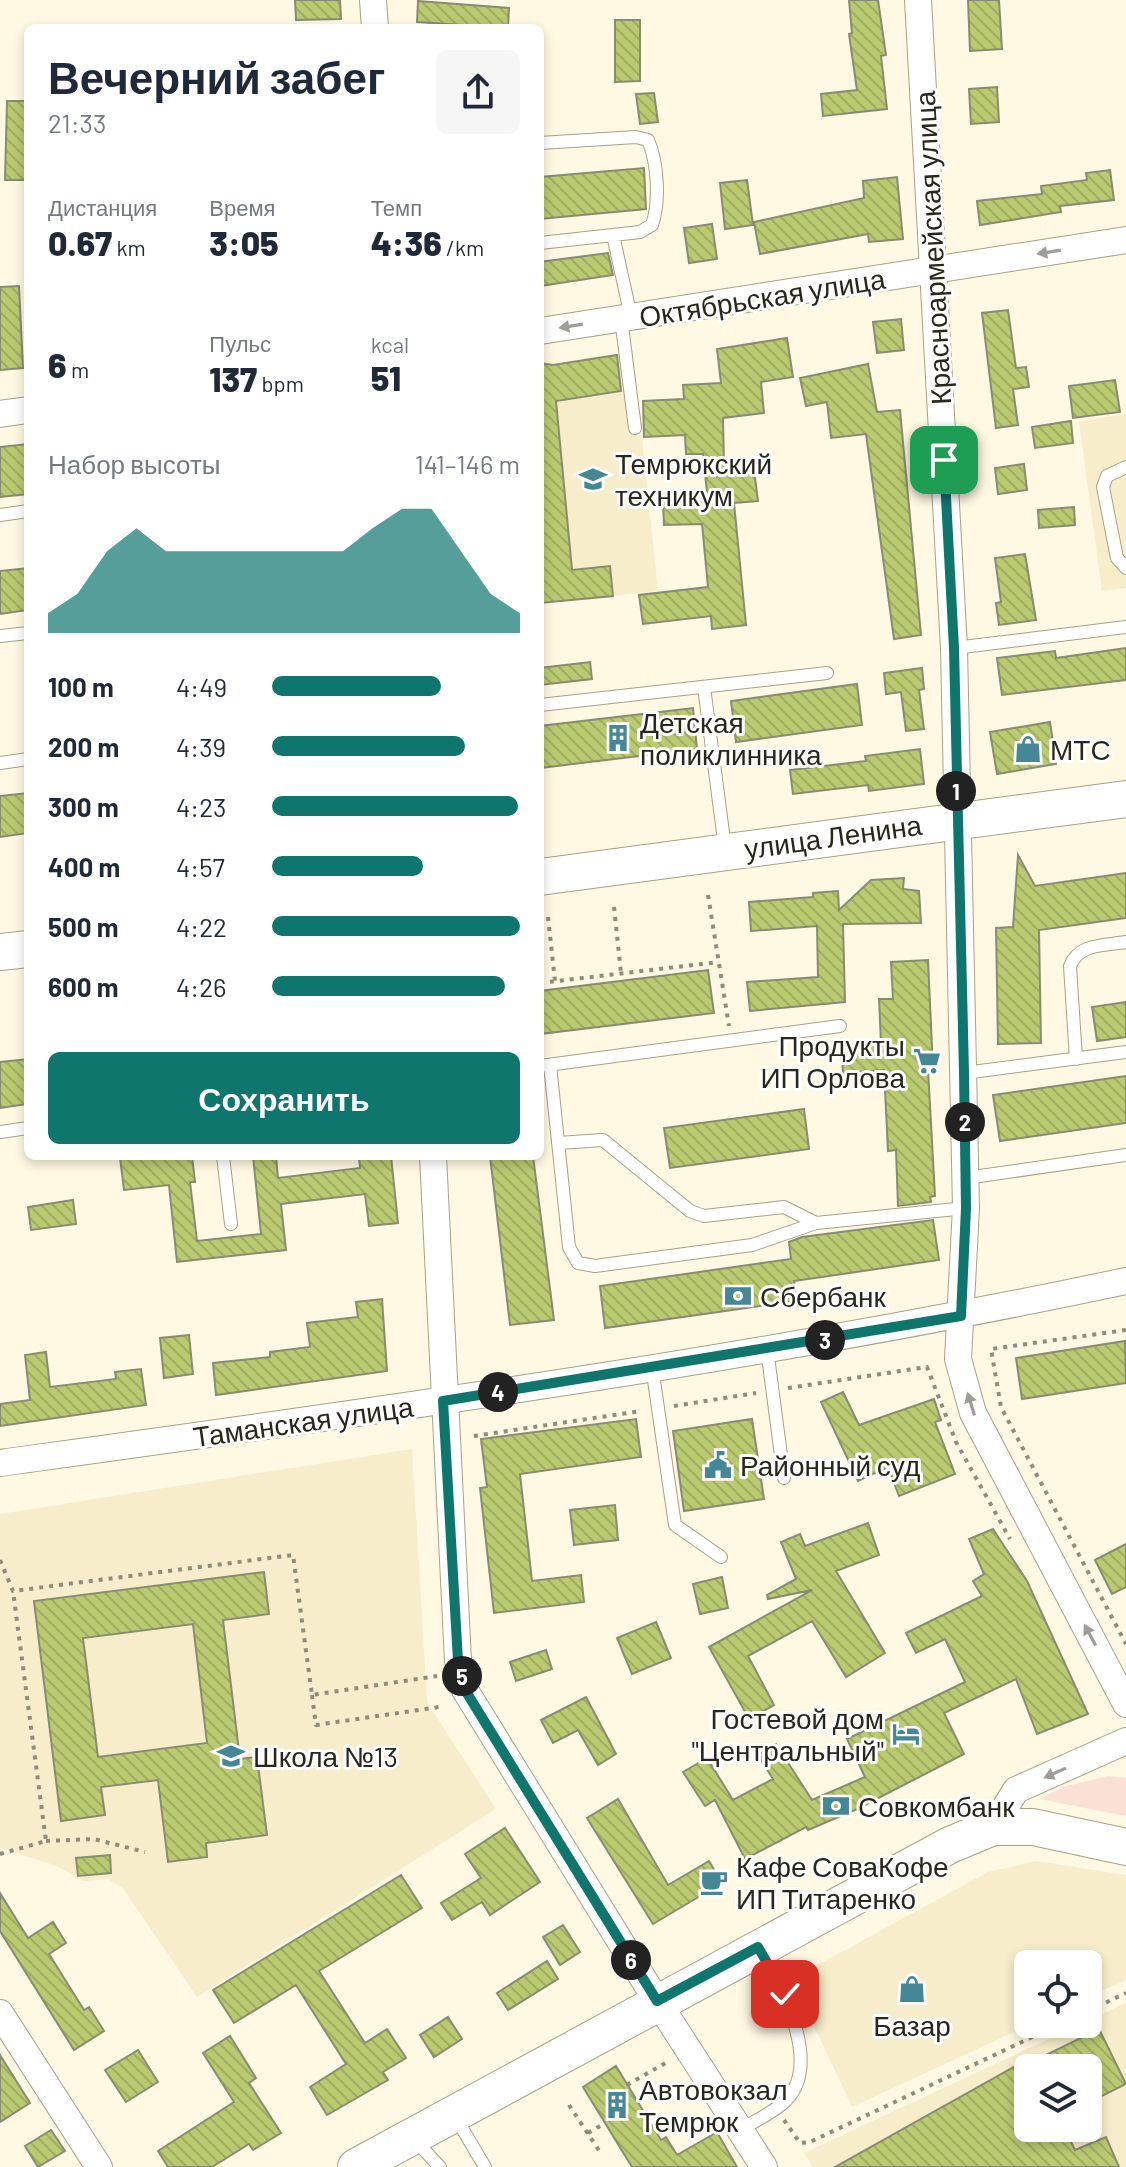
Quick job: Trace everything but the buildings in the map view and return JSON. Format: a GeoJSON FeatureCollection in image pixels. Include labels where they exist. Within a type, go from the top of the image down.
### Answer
{"type":"FeatureCollection","features":[{"type":"Feature","properties":{"kind":"main road","name":"улица Ленина"},"geometry":{"type":"LineString","coordinates":[[544,876],[1126,799]]}},
{"type":"Feature","properties":{"kind":"main road"},"geometry":{"type":"LineString","coordinates":[[0,952],[24,949]]}},
{"type":"Feature","properties":{"kind":"main road"},"geometry":{"type":"LineString","coordinates":[[356,2167],[758,1947],[950,1845],[993,1827],[1033,1827],[1126,1847]]}},
{"type":"Feature","properties":{"kind":"street"},"geometry":{"type":"LineString","coordinates":[[373,0],[375,24]]}},
{"type":"Feature","properties":{"kind":"street","name":"Красноармейская улица"},"geometry":{"type":"LineString","coordinates":[[918,0],[954,648],[966,1178],[958,1359],[973,1413],[1126,1704]]}},
{"type":"Feature","properties":{"kind":"street","name":"Октябрьская улица"},"geometry":{"type":"LineString","coordinates":[[544,330],[1126,240]]}},
{"type":"Feature","properties":{"kind":"street"},"geometry":{"type":"LineString","coordinates":[[0,414],[24,411]]}},
{"type":"Feature","properties":{"kind":"street"},"geometry":{"type":"LineString","coordinates":[[433,1160],[458,1661],[465,1690],[657,2001],[764,2167]]}},
{"type":"Feature","properties":{"kind":"street","name":"Таманская улица"},"geometry":{"type":"LineString","coordinates":[[0,1463],[443,1401],[767,1349],[961,1316],[1126,1281]]}},
{"type":"Feature","properties":{"kind":"street"},"geometry":{"type":"LineString","coordinates":[[993,1827],[1016,1790],[1126,1741]]}},
{"type":"Feature","properties":{"kind":"street"},"geometry":{"type":"LineString","coordinates":[[0,2013],[99,2167]]}},
{"type":"Feature","properties":{"kind":"lane"},"geometry":{"type":"LineString","coordinates":[[544,143],[636,137],[648,140],[654,168],[656,213],[652,225],[640,232],[544,243]]}},
{"type":"Feature","properties":{"kind":"lane"},"geometry":{"type":"LineString","coordinates":[[613,235],[626,318],[635,428]]}},
{"type":"Feature","properties":{"kind":"lane"},"geometry":{"type":"LineString","coordinates":[[1126,467],[1107,476],[1103,487],[1117,558],[1126,568]]}},
{"type":"Feature","properties":{"kind":"lane"},"geometry":{"type":"LineString","coordinates":[[0,515],[24,512]]}},
{"type":"Feature","properties":{"kind":"lane"},"geometry":{"type":"LineString","coordinates":[[954,648],[1126,627]]}},
{"type":"Feature","properties":{"kind":"lane"},"geometry":{"type":"LineString","coordinates":[[0,636],[24,633]]}},
{"type":"Feature","properties":{"kind":"lane"},"geometry":{"type":"LineString","coordinates":[[544,705],[827,673]]}},
{"type":"Feature","properties":{"kind":"lane"},"geometry":{"type":"LineString","coordinates":[[704,687],[725,851]]}},
{"type":"Feature","properties":{"kind":"lane"},"geometry":{"type":"LineString","coordinates":[[0,763],[24,760]]}},
{"type":"Feature","properties":{"kind":"lane"},"geometry":{"type":"LineString","coordinates":[[1076,1059],[1070,966],[1075,954],[1086,948],[1126,942]]}},
{"type":"Feature","properties":{"kind":"lane"},"geometry":{"type":"LineString","coordinates":[[840,1026],[545,1065],[558,1143],[569,1247],[578,1263],[595,1266],[752,1245],[816,1223],[966,1208]]}},
{"type":"Feature","properties":{"kind":"lane"},"geometry":{"type":"LineString","coordinates":[[964,1073],[1126,1052]]}},
{"type":"Feature","properties":{"kind":"lane"},"geometry":{"type":"LineString","coordinates":[[0,1132],[24,1129]]}},
{"type":"Feature","properties":{"kind":"lane"},"geometry":{"type":"LineString","coordinates":[[558,1143],[603,1140],[696,1215],[784,1207],[816,1223]]}},
{"type":"Feature","properties":{"kind":"lane"},"geometry":{"type":"LineString","coordinates":[[966,1178],[1126,1155]]}},
{"type":"Feature","properties":{"kind":"lane"},"geometry":{"type":"LineString","coordinates":[[223,1160],[231,1224]]}},
{"type":"Feature","properties":{"kind":"lane"},"geometry":{"type":"LineString","coordinates":[[767,1349],[784,1478]]}},
{"type":"Feature","properties":{"kind":"lane"},"geometry":{"type":"LineString","coordinates":[[652,1367],[675,1525],[721,1557]]}},
{"type":"Feature","properties":{"kind":"lane"},"geometry":{"type":"LineString","coordinates":[[740,2130],[785,2103],[798,2077],[799,2038],[785,1994],[758,1947]]}},
{"type":"Feature","properties":{"kind":"lane"},"geometry":{"type":"LineString","coordinates":[[453,2112],[485,2167]]}},
{"type":"Feature","properties":{"kind":"lane"},"geometry":{"type":"LineString","coordinates":[[411,2136],[440,2167]]}},
{"type":"Feature","properties":{"kind":"path"},"geometry":{"type":"LineString","coordinates":[[708,895],[732,1040]]}},
{"type":"Feature","properties":{"kind":"path"},"geometry":{"type":"LineString","coordinates":[[614,907],[621,973]]}},
{"type":"Feature","properties":{"kind":"path"},"geometry":{"type":"LineString","coordinates":[[548,917],[555,981]]}},
{"type":"Feature","properties":{"kind":"path"},"geometry":{"type":"LineString","coordinates":[[544,982],[719,962]]}},
{"type":"Feature","properties":{"kind":"path"},"geometry":{"type":"LineString","coordinates":[[1126,1330],[991,1349],[1001,1407],[1126,1644]]}},
{"type":"Feature","properties":{"kind":"path"},"geometry":{"type":"LineString","coordinates":[[474,1436],[927,1367],[956,1442],[1017,1552]]}},
{"type":"Feature","properties":{"kind":"path"},"geometry":{"type":"LineString","coordinates":[[13,1591],[293,1555],[316,1725],[439,1707]]}},
{"type":"Feature","properties":{"kind":"path"},"geometry":{"type":"LineString","coordinates":[[0,1560],[13,1591],[46,1841]]}},
{"type":"Feature","properties":{"kind":"path"},"geometry":{"type":"LineString","coordinates":[[312,1695],[437,1676]]}},
{"type":"Feature","properties":{"kind":"path"},"geometry":{"type":"LineString","coordinates":[[0,1854],[46,1841],[94,1839],[145,1852]]}},
{"type":"Feature","properties":{"kind":"path"},"geometry":{"type":"LineString","coordinates":[[1102,2004],[1126,1993]]}},
{"type":"Feature","properties":{"kind":"path"},"geometry":{"type":"LineString","coordinates":[[777,2108],[793,2137],[800,2143],[810,2142],[1030,2038]]}},
{"type":"Feature","properties":{"kind":"path"},"geometry":{"type":"LineString","coordinates":[[627,2085],[688,2050]]}},
{"type":"Feature","properties":{"kind":"path"},"geometry":{"type":"LineString","coordinates":[[569,2105],[602,2155]]}},
{"type":"Feature","properties":{"kind":"path"},"geometry":{"type":"LineString","coordinates":[[588,2133],[605,2123]]}},
{"type":"Feature","properties":{"kind":"shaded area","name":"Темрюкский техникум"},"geometry":{"type":"Polygon","coordinates":[[[633,352],[658,591],[544,603],[544,366],[633,352]]]}},
{"type":"Feature","properties":{"kind":"shaded area"},"geometry":{"type":"Polygon","coordinates":[[[1126,414],[1126,588],[1102,591],[1079,421],[1126,414]]]}},
{"type":"Feature","properties":{"kind":"shaded area","name":"Школа №13"},"geometry":{"type":"Polygon","coordinates":[[[412,1449],[427,1702],[496,1809],[197,1997],[123,1888],[108,1879],[84,1881],[57,1866],[0,1848],[0,1514],[412,1449]]]}},
{"type":"Feature","properties":{"kind":"shaded area"},"geometry":{"type":"Polygon","coordinates":[[[1108,1776],[1126,1778],[1126,1816],[1040,1799],[1063,1787],[1108,1776]]]}},
{"type":"Feature","properties":{"kind":"shaded area","name":"Базар"},"geometry":{"type":"Polygon","coordinates":[[[1036,1861],[1126,1875],[1126,1980],[1102,1991],[1102,1950],[1014,1950],[1014,2032],[852,2107],[792,1979],[988,1872],[1036,1861]]]}},
{"type":"Feature","properties":{"kind":"shaded area"},"geometry":{"type":"Polygon","coordinates":[[[1126,2003],[1126,2167],[813,2167],[804,2153],[1014,2055],[1014,2142],[1102,2142],[1102,2054],[1017,2054],[1051,2038],[1102,2038],[1102,2014],[1126,2003]]]}},
{"type":"Feature","properties":{"kind":"place","name":"Темрюкский техникум"},"geometry":{"type":"Point","coordinates":[593,479]}},
{"type":"Feature","properties":{"kind":"place","name":"Детская поликлинника"},"geometry":{"type":"Point","coordinates":[618,738]}},
{"type":"Feature","properties":{"kind":"place","name":"МТС"},"geometry":{"type":"Point","coordinates":[1028,749]}},
{"type":"Feature","properties":{"kind":"place","name":"Продукты ИП Орлова"},"geometry":{"type":"Point","coordinates":[927,1061]}},
{"type":"Feature","properties":{"kind":"place","name":"Сбербанк"},"geometry":{"type":"Point","coordinates":[738,1296]}},
{"type":"Feature","properties":{"kind":"place","name":"Районный суд"},"geometry":{"type":"Point","coordinates":[718,1465]}},
{"type":"Feature","properties":{"kind":"place","name":"Гостевой дом \"Центральный\""},"geometry":{"type":"Point","coordinates":[906,1734]}},
{"type":"Feature","properties":{"kind":"place","name":"Школа №13"},"geometry":{"type":"Point","coordinates":[231,1756]}},
{"type":"Feature","properties":{"kind":"place","name":"Совкомбанк"},"geometry":{"type":"Point","coordinates":[836,1806]}},
{"type":"Feature","properties":{"kind":"place","name":"Кафе СоваКофе ИП Титаренко"},"geometry":{"type":"Point","coordinates":[714,1882]}},
{"type":"Feature","properties":{"kind":"place","name":"Базар"},"geometry":{"type":"Point","coordinates":[912,1989]}},
{"type":"Feature","properties":{"kind":"place","name":"Автовокзал Темрюк"},"geometry":{"type":"Point","coordinates":[617,2105]}},
{"type":"Feature","properties":{"kind":"route"},"geometry":{"type":"LineString","coordinates":[[785,1994],[758,1947],[657,2001],[481,1719],[465,1690],[458,1661],[443,1401],[961,1316],[966,1208],[964,1073],[954,648],[944,460]]}}]}
